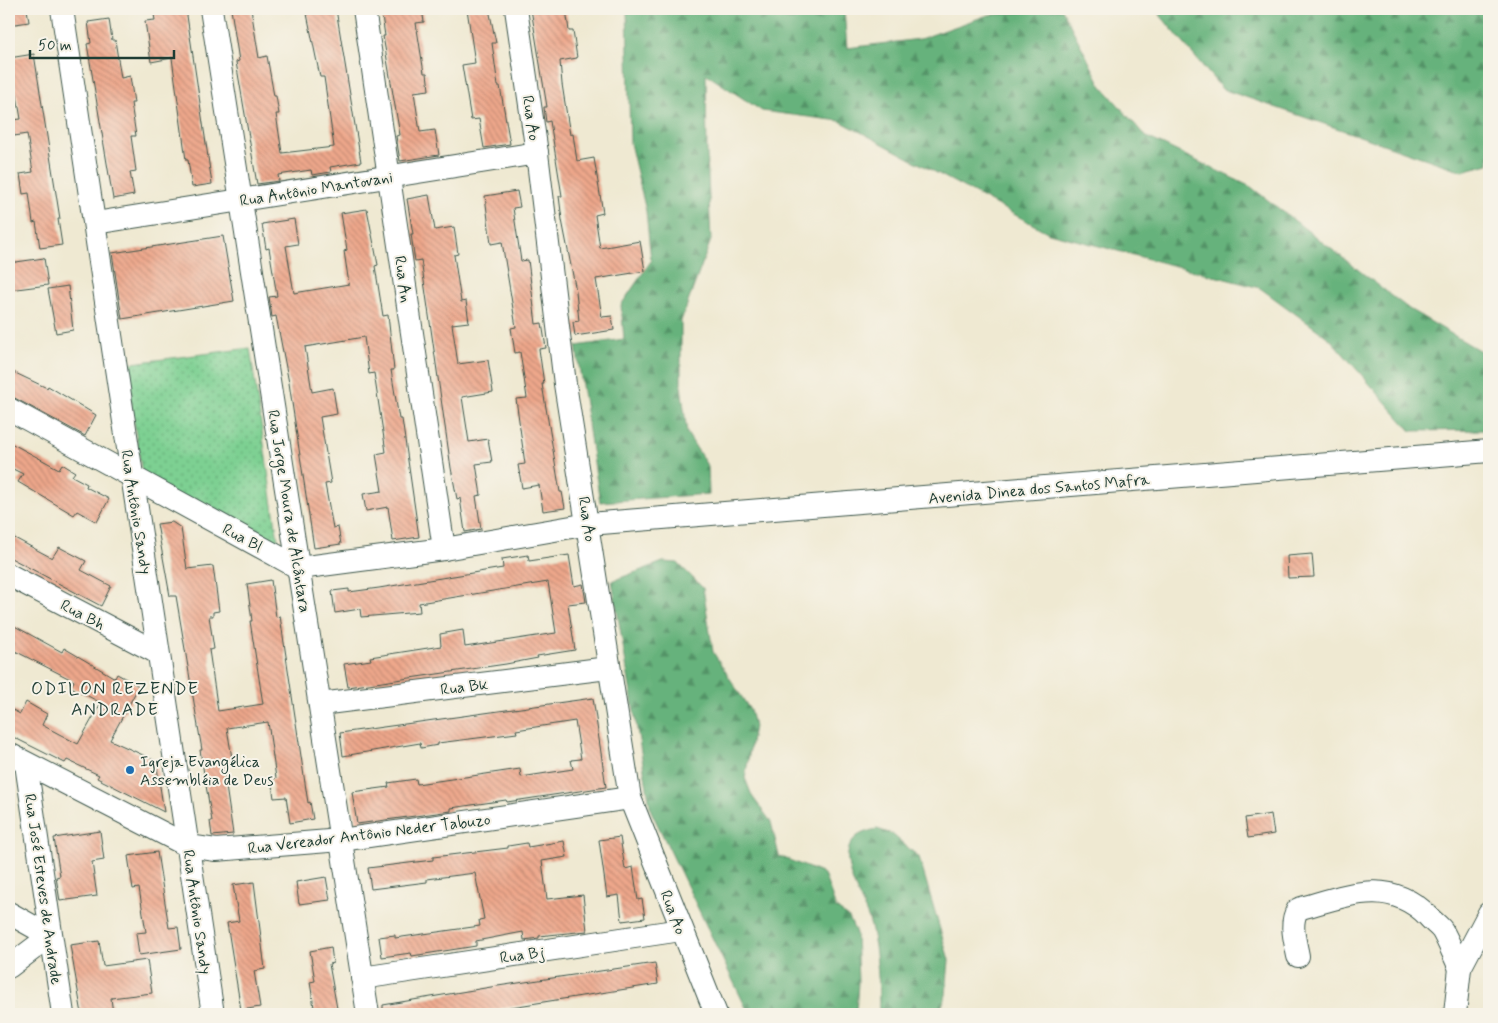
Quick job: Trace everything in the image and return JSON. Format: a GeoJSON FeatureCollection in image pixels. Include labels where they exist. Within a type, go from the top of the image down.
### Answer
{"type":"FeatureCollection","features":[{"type":"Feature","properties":{"kind":"street","name":"Rua Antônio Sandy"},"geometry":{"type":"LineString","coordinates":[[62,9],[213,1014]]}},
{"type":"Feature","properties":{"kind":"street","name":"Rua Jorge Moura de Alcântara"},"geometry":{"type":"LineString","coordinates":[[211,9],[368,1014]]}},
{"type":"Feature","properties":{"kind":"street","name":"Rua An"},"geometry":{"type":"LineString","coordinates":[[364,9],[444,549]]}},
{"type":"Feature","properties":{"kind":"street","name":"Rua Ao"},"geometry":{"type":"LineString","coordinates":[[516,9],[537,154],[565,384],[589,524],[608,668],[630,798],[716,1014]]}},
{"type":"Feature","properties":{"kind":"street","name":"Rua Antônio Mantovani"},"geometry":{"type":"LineString","coordinates":[[95,224],[537,154]]}},
{"type":"Feature","properties":{"kind":"street","name":"Rua Bl"},"geometry":{"type":"LineString","coordinates":[[9,409],[299,568]]}},
{"type":"Feature","properties":{"kind":"street","name":"Avenida Dinea dos Santos Mafra"},"geometry":{"type":"LineString","coordinates":[[589,524],[1489,452]]}},
{"type":"Feature","properties":{"kind":"street"},"geometry":{"type":"LineString","coordinates":[[299,568],[444,549],[589,524]]}},
{"type":"Feature","properties":{"kind":"street","name":"Rua Bh"},"geometry":{"type":"LineString","coordinates":[[9,575],[158,653]]}},
{"type":"Feature","properties":{"kind":"street","name":"Rua Bk"},"geometry":{"type":"LineString","coordinates":[[320,704],[608,668]]}},
{"type":"Feature","properties":{"kind":"street","name":"Rua Vereador Antônio Neder Tabuzo"},"geometry":{"type":"LineString","coordinates":[[17,759],[188,846],[216,850],[341,840],[630,798]]}},
{"type":"Feature","properties":{"kind":"street","name":"Rua José Esteves de Andrade"},"geometry":{"type":"LineString","coordinates":[[17,759],[50,936],[62,1014]]}},
{"type":"Feature","properties":{"kind":"street"},"geometry":{"type":"LineString","coordinates":[[1298,956],[1293,926],[1294,916],[1298,909],[1362,892],[1382,891],[1405,898],[1423,911],[1441,930],[1460,968]]}},
{"type":"Feature","properties":{"kind":"street"},"geometry":{"type":"LineString","coordinates":[[1455,1014],[1460,968],[1489,913]]}},
{"type":"Feature","properties":{"kind":"street"},"geometry":{"type":"LineString","coordinates":[[9,914],[50,936],[9,967]]}},
{"type":"Feature","properties":{"kind":"street","name":"Rua Bj"},"geometry":{"type":"LineString","coordinates":[[362,978],[681,930]]}},
{"type":"Feature","properties":{"kind":"green space"},"geometry":{"type":"Polygon","coordinates":[[[627,9],[844,9],[847,48],[920,39],[988,15],[1062,9],[1101,85],[1145,136],[1251,187],[1409,309],[1489,356],[1489,430],[1411,431],[1330,339],[1260,288],[1049,233],[840,121],[762,111],[706,74],[711,240],[681,321],[681,385],[687,433],[708,467],[709,494],[600,502],[576,346],[624,339],[621,305],[651,261],[646,211],[630,143],[627,9]]]}},
{"type":"Feature","properties":{"kind":"green space"},"geometry":{"type":"Polygon","coordinates":[[[1155,9],[1489,9],[1489,164],[1462,171],[1222,89],[1155,9]]]}},
{"type":"Feature","properties":{"kind":"green space"},"geometry":{"type":"Polygon","coordinates":[[[250,348],[280,554],[143,480],[125,364],[250,348]]]}},
{"type":"Feature","properties":{"kind":"green space"},"geometry":{"type":"Polygon","coordinates":[[[663,562],[678,563],[703,588],[713,652],[750,710],[754,726],[745,778],[752,796],[771,822],[779,856],[824,874],[836,908],[849,918],[856,933],[858,982],[856,1014],[749,1014],[651,811],[612,581],[663,562]]]}},
{"type":"Feature","properties":{"kind":"green space"},"geometry":{"type":"Polygon","coordinates":[[[877,829],[892,834],[919,857],[949,960],[946,995],[939,1014],[879,1014],[878,968],[873,934],[850,873],[848,862],[848,852],[853,840],[862,833],[877,829]]]}},
{"type":"Feature","properties":{"kind":"building"},"geometry":{"type":"Polygon","coordinates":[[[9,9],[27,9],[29,22],[9,25],[9,9]]]}},
{"type":"Feature","properties":{"kind":"building"},"geometry":{"type":"Polygon","coordinates":[[[153,9],[186,9],[212,184],[192,187],[188,160],[186,160],[172,58],[151,62],[145,21],[155,20],[153,9]]]}},
{"type":"Feature","properties":{"kind":"building"},"geometry":{"type":"Polygon","coordinates":[[[231,9],[251,9],[259,58],[267,56],[274,96],[276,96],[279,114],[276,114],[282,153],[334,147],[324,77],[320,77],[306,9],[336,9],[361,162],[330,167],[331,172],[312,175],[311,170],[278,175],[279,181],[257,184],[236,62],[239,61],[231,9]]]}},
{"type":"Feature","properties":{"kind":"building"},"geometry":{"type":"Polygon","coordinates":[[[381,9],[422,9],[424,22],[416,23],[424,73],[427,73],[429,90],[414,92],[420,132],[435,130],[439,155],[400,161],[396,136],[400,135],[383,36],[385,36],[381,9]]]}},
{"type":"Feature","properties":{"kind":"building"},"geometry":{"type":"Polygon","coordinates":[[[467,9],[489,9],[496,43],[492,43],[498,86],[500,86],[510,144],[484,148],[479,119],[471,120],[462,65],[475,63],[467,9]]]}},
{"type":"Feature","properties":{"kind":"building"},"geometry":{"type":"Polygon","coordinates":[[[531,9],[566,9],[569,31],[573,31],[577,58],[560,61],[562,84],[570,135],[573,134],[577,161],[594,158],[603,213],[595,215],[600,248],[640,241],[645,271],[596,279],[602,317],[612,316],[614,330],[575,336],[573,322],[579,321],[576,291],[562,220],[559,196],[562,196],[550,121],[546,122],[544,107],[547,107],[531,9]]]}},
{"type":"Feature","properties":{"kind":"building"},"geometry":{"type":"Polygon","coordinates":[[[109,19],[112,40],[115,40],[121,78],[130,76],[134,103],[131,103],[136,136],[131,136],[136,171],[130,172],[134,195],[113,199],[87,44],[91,43],[88,22],[109,19]]]}},
{"type":"Feature","properties":{"kind":"building"},"geometry":{"type":"Polygon","coordinates":[[[34,54],[60,219],[58,219],[62,245],[40,248],[36,222],[33,223],[29,193],[23,194],[20,174],[33,172],[27,134],[14,136],[12,120],[21,119],[14,79],[9,80],[9,58],[34,54]]]}},
{"type":"Feature","properties":{"kind":"building"},"geometry":{"type":"Polygon","coordinates":[[[517,191],[520,207],[513,208],[521,261],[528,260],[536,324],[542,323],[546,348],[539,349],[544,384],[542,384],[560,492],[562,492],[565,508],[543,511],[539,485],[522,488],[518,465],[525,464],[516,399],[527,398],[520,352],[515,353],[511,328],[516,327],[502,242],[491,244],[485,196],[517,191]]]}},
{"type":"Feature","properties":{"kind":"building"},"geometry":{"type":"Polygon","coordinates":[[[429,195],[435,230],[454,227],[458,254],[454,255],[461,302],[466,301],[469,322],[452,324],[458,364],[488,360],[493,392],[462,397],[469,442],[488,439],[492,462],[476,464],[481,495],[476,496],[481,529],[465,532],[460,498],[457,499],[451,468],[421,260],[415,261],[407,199],[429,195]]]}},
{"type":"Feature","properties":{"kind":"building"},"geometry":{"type":"Polygon","coordinates":[[[367,209],[378,265],[375,266],[383,316],[388,315],[394,370],[391,370],[399,419],[402,419],[419,537],[393,541],[388,507],[366,511],[363,494],[382,491],[376,454],[386,452],[374,373],[369,374],[364,337],[305,347],[312,392],[333,388],[337,414],[320,417],[331,483],[325,484],[333,528],[338,527],[341,544],[314,548],[289,383],[276,316],[272,317],[269,297],[277,296],[269,248],[266,249],[262,224],[294,219],[298,244],[286,246],[294,293],[349,284],[344,251],[347,250],[341,213],[367,209]]]}},
{"type":"Feature","properties":{"kind":"building"},"geometry":{"type":"Polygon","coordinates":[[[223,236],[234,301],[122,319],[112,253],[223,236]]]}},
{"type":"Feature","properties":{"kind":"building"},"geometry":{"type":"Polygon","coordinates":[[[44,258],[48,285],[9,290],[9,263],[44,258]]]}},
{"type":"Feature","properties":{"kind":"building"},"geometry":{"type":"Polygon","coordinates":[[[68,286],[73,330],[56,333],[48,289],[68,286]]]}},
{"type":"Feature","properties":{"kind":"building"},"geometry":{"type":"Polygon","coordinates":[[[9,370],[47,388],[48,386],[96,415],[85,436],[9,395],[9,370]]]}},
{"type":"Feature","properties":{"kind":"building"},"geometry":{"type":"Polygon","coordinates":[[[9,442],[59,469],[62,464],[75,472],[72,476],[87,484],[86,487],[109,499],[97,522],[77,511],[74,515],[18,482],[23,474],[9,467],[9,442]]]}},
{"type":"Feature","properties":{"kind":"building"},"geometry":{"type":"Polygon","coordinates":[[[172,522],[181,528],[187,569],[213,566],[219,611],[213,612],[213,616],[209,616],[214,649],[209,650],[218,711],[263,704],[250,621],[252,621],[247,584],[271,580],[276,617],[280,616],[308,803],[310,802],[313,819],[290,823],[286,797],[274,798],[271,779],[276,778],[268,722],[227,728],[233,764],[223,766],[233,834],[212,836],[210,821],[212,821],[200,750],[202,750],[176,596],[170,596],[157,524],[172,522]]]}},
{"type":"Feature","properties":{"kind":"building"},"geometry":{"type":"Polygon","coordinates":[[[9,535],[52,558],[59,547],[86,561],[81,570],[111,586],[101,606],[9,557],[9,535]]]}},
{"type":"Feature","properties":{"kind":"building"},"geometry":{"type":"Polygon","coordinates":[[[1312,554],[1314,577],[1288,578],[1287,556],[1312,554]]]}},
{"type":"Feature","properties":{"kind":"building"},"geometry":{"type":"Polygon","coordinates":[[[528,555],[529,561],[569,555],[574,586],[583,584],[586,602],[568,604],[575,650],[537,656],[538,658],[506,664],[348,687],[344,664],[371,660],[370,657],[441,646],[440,634],[463,630],[465,647],[556,633],[548,582],[419,603],[420,612],[361,617],[360,609],[335,613],[332,591],[349,589],[349,592],[379,588],[503,568],[502,559],[528,555]]]}},
{"type":"Feature","properties":{"kind":"building"},"geometry":{"type":"Polygon","coordinates":[[[9,623],[62,652],[64,648],[115,678],[117,674],[139,686],[110,740],[156,761],[164,812],[97,778],[99,775],[67,760],[65,763],[9,735],[9,708],[20,714],[26,702],[47,714],[42,725],[78,744],[101,703],[71,687],[74,681],[9,648],[9,623]]]}},
{"type":"Feature","properties":{"kind":"building"},"geometry":{"type":"Polygon","coordinates":[[[593,698],[606,787],[507,802],[506,800],[451,808],[451,811],[357,824],[352,792],[389,787],[388,783],[416,779],[417,784],[520,769],[521,777],[573,769],[571,760],[581,759],[575,721],[516,730],[517,733],[438,743],[438,745],[421,748],[420,743],[343,756],[340,733],[593,698]]]}},
{"type":"Feature","properties":{"kind":"building"},"geometry":{"type":"Polygon","coordinates":[[[1271,814],[1274,834],[1248,838],[1245,818],[1271,814]]]}},
{"type":"Feature","properties":{"kind":"building"},"geometry":{"type":"Polygon","coordinates":[[[100,831],[104,860],[92,862],[97,896],[60,901],[56,877],[60,876],[54,838],[100,831]]]}},
{"type":"Feature","properties":{"kind":"building"},"geometry":{"type":"Polygon","coordinates":[[[620,837],[625,869],[633,867],[638,900],[642,899],[645,918],[622,921],[619,895],[607,897],[599,840],[620,837]]]}},
{"type":"Feature","properties":{"kind":"building"},"geometry":{"type":"Polygon","coordinates":[[[564,841],[567,857],[542,861],[547,899],[583,895],[587,931],[539,936],[539,938],[524,940],[523,932],[476,941],[476,946],[412,956],[411,953],[382,957],[379,937],[395,935],[395,938],[480,926],[479,920],[484,919],[475,873],[427,879],[427,882],[371,889],[368,868],[433,860],[433,857],[508,848],[508,846],[527,843],[528,847],[564,841]]]}},
{"type":"Feature","properties":{"kind":"building"},"geometry":{"type":"Polygon","coordinates":[[[157,852],[169,928],[178,927],[181,949],[139,955],[136,933],[146,932],[139,888],[133,889],[128,856],[157,852]]]}},
{"type":"Feature","properties":{"kind":"building"},"geometry":{"type":"Polygon","coordinates":[[[326,877],[330,900],[299,904],[296,882],[326,877]]]}},
{"type":"Feature","properties":{"kind":"building"},"geometry":{"type":"Polygon","coordinates":[[[254,882],[265,969],[254,971],[260,1007],[241,1010],[227,923],[239,921],[233,885],[254,882]]]}},
{"type":"Feature","properties":{"kind":"building"},"geometry":{"type":"Polygon","coordinates":[[[99,941],[103,966],[147,960],[152,993],[111,998],[113,1014],[82,1014],[70,945],[99,941]]]}},
{"type":"Feature","properties":{"kind":"building"},"geometry":{"type":"Polygon","coordinates":[[[331,947],[333,963],[329,964],[338,1014],[315,1014],[310,982],[315,981],[310,951],[331,947]]]}},
{"type":"Feature","properties":{"kind":"building"},"geometry":{"type":"Polygon","coordinates":[[[655,963],[658,984],[467,1014],[383,1014],[383,1005],[655,963]]]}},
{"type":"Feature","properties":{"kind":"place","name":"Igreja Evangélica Assembléia de Deus"},"geometry":{"type":"Point","coordinates":[130,770]}},
{"type":"Feature","properties":{"kind":"district","name":"ODILON REZENDE ANDRADE"},"geometry":{"type":"Point","coordinates":[115,698]}}]}
